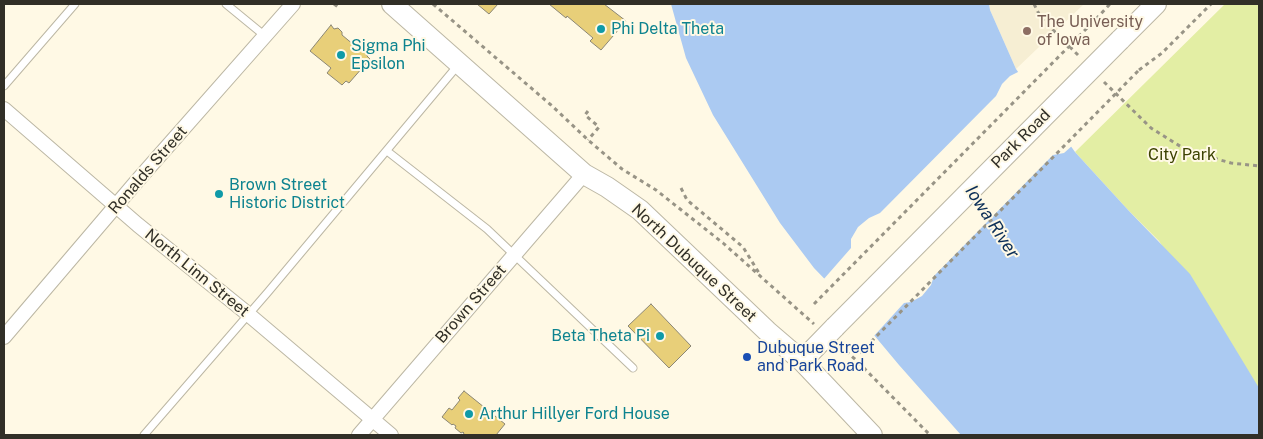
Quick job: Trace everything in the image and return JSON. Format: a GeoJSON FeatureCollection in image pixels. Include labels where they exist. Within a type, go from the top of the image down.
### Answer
{"type":"FeatureCollection","features":[{"type":"Feature","properties":{"kind":"main road","name":"North Dubuque Street"},"geometry":{"type":"LineString","coordinates":[[392,4],[584,174],[607,187],[640,210],[767,331],[802,361],[872,435]]}},
{"type":"Feature","properties":{"kind":"main road","name":"Park Road"},"geometry":{"type":"LineString","coordinates":[[802,361],[1156,4]]}},
{"type":"Feature","properties":{"kind":"street","name":"Ronalds Street"},"geometry":{"type":"LineString","coordinates":[[4,337],[293,4]]}},
{"type":"Feature","properties":{"kind":"street","name":"North Linn Street"},"geometry":{"type":"LineString","coordinates":[[4,109],[116,206],[391,435]]}},
{"type":"Feature","properties":{"kind":"street","name":"Brown Street"},"geometry":{"type":"LineString","coordinates":[[358,435],[584,174]]}},
{"type":"Feature","properties":{"kind":"lane"},"geometry":{"type":"LineString","coordinates":[[4,86],[75,4]]}},
{"type":"Feature","properties":{"kind":"lane"},"geometry":{"type":"LineString","coordinates":[[226,4],[265,36]]}},
{"type":"Feature","properties":{"kind":"lane"},"geometry":{"type":"LineString","coordinates":[[144,435],[388,151],[460,64]]}},
{"type":"Feature","properties":{"kind":"lane"},"geometry":{"type":"LineString","coordinates":[[388,151],[481,223],[633,368]]}},
{"type":"Feature","properties":{"kind":"path"},"geometry":{"type":"LineString","coordinates":[[334,4],[338,7]]}},
{"type":"Feature","properties":{"kind":"path"},"geometry":{"type":"LineString","coordinates":[[433,4],[551,105],[622,169],[656,190],[723,243],[800,311]]}},
{"type":"Feature","properties":{"kind":"path"},"geometry":{"type":"LineString","coordinates":[[1034,4],[1041,18],[1084,61]]}},
{"type":"Feature","properties":{"kind":"path"},"geometry":{"type":"LineString","coordinates":[[814,304],[1110,4]]}},
{"type":"Feature","properties":{"kind":"path"},"geometry":{"type":"LineString","coordinates":[[860,353],[1139,70],[1162,53],[1211,4]]}},
{"type":"Feature","properties":{"kind":"path"},"geometry":{"type":"LineString","coordinates":[[1098,75],[1151,128],[1183,148],[1231,163],[1259,166]]}},
{"type":"Feature","properties":{"kind":"path"},"geometry":{"type":"LineString","coordinates":[[588,111],[585,115],[600,127],[588,140]]}},
{"type":"Feature","properties":{"kind":"path"},"geometry":{"type":"LineString","coordinates":[[681,188],[687,200],[743,247],[760,275]]}},
{"type":"Feature","properties":{"kind":"path"},"geometry":{"type":"LineString","coordinates":[[856,360],[930,435]]}},
{"type":"Feature","properties":{"kind":"shaded area","name":"The University of Iowa"},"geometry":{"type":"Polygon","coordinates":[[[989,4],[1084,4],[1016,69],[989,4]]]}},
{"type":"Feature","properties":{"kind":"green space","name":"City Park"},"geometry":{"type":"Polygon","coordinates":[[[1225,4],[1259,4],[1259,394],[1159,241],[1075,152],[1225,4]]]}},
{"type":"Feature","properties":{"kind":"water","name":"Iowa River"},"geometry":{"type":"Polygon","coordinates":[[[671,4],[989,4],[1016,69],[1075,152],[1190,274],[1259,388],[1259,435],[961,435],[843,298],[814,268],[780,223],[713,115],[686,58],[671,4]]]}},
{"type":"Feature","properties":{"kind":"pier"},"geometry":{"type":"Polygon","coordinates":[[[1020,71],[1073,145],[1064,153],[1053,155],[934,276],[931,285],[922,296],[911,302],[904,303],[873,337],[823,280],[851,248],[851,239],[858,227],[869,218],[880,213],[996,96],[1002,84],[1010,76],[1020,71]]]}},
{"type":"Feature","properties":{"kind":"building"},"geometry":{"type":"Polygon","coordinates":[[[477,4],[498,4],[489,14],[477,4]]]}},
{"type":"Feature","properties":{"kind":"building","name":"Phi Delta Theta"},"geometry":{"type":"Polygon","coordinates":[[[549,4],[604,4],[626,21],[601,50],[590,41],[593,38],[567,16],[566,18],[549,4]]]}},
{"type":"Feature","properties":{"kind":"building","name":"Sigma Phi Epsilon"},"geometry":{"type":"Polygon","coordinates":[[[331,25],[334,29],[338,28],[342,35],[360,50],[363,49],[370,59],[349,83],[346,81],[342,85],[327,73],[331,68],[310,51],[331,25]]]}},
{"type":"Feature","properties":{"kind":"building","name":"Beta Theta Pi"},"geometry":{"type":"Polygon","coordinates":[[[651,304],[691,346],[669,368],[628,326],[651,304]]]}},
{"type":"Feature","properties":{"kind":"building","name":"Arthur Hillyer Ford House"},"geometry":{"type":"Polygon","coordinates":[[[464,391],[505,424],[496,435],[463,435],[463,432],[461,433],[455,428],[456,426],[442,417],[449,408],[452,410],[464,391]]]}},
{"type":"Feature","properties":{"kind":"place","name":"Phi Delta Theta"},"geometry":{"type":"Point","coordinates":[601,29]}},
{"type":"Feature","properties":{"kind":"place","name":"The University of Iowa"},"geometry":{"type":"Point","coordinates":[1027,31]}},
{"type":"Feature","properties":{"kind":"place","name":"Sigma Phi Epsilon"},"geometry":{"type":"Point","coordinates":[341,55]}},
{"type":"Feature","properties":{"kind":"place","name":"Brown Street Historic District"},"geometry":{"type":"Point","coordinates":[219,194]}},
{"type":"Feature","properties":{"kind":"place","name":"Beta Theta Pi"},"geometry":{"type":"Point","coordinates":[660,336]}},
{"type":"Feature","properties":{"kind":"place","name":"Dubuque Street and Park Road"},"geometry":{"type":"Point","coordinates":[747,357]}},
{"type":"Feature","properties":{"kind":"place","name":"Arthur Hillyer Ford House"},"geometry":{"type":"Point","coordinates":[469,414]}}]}
